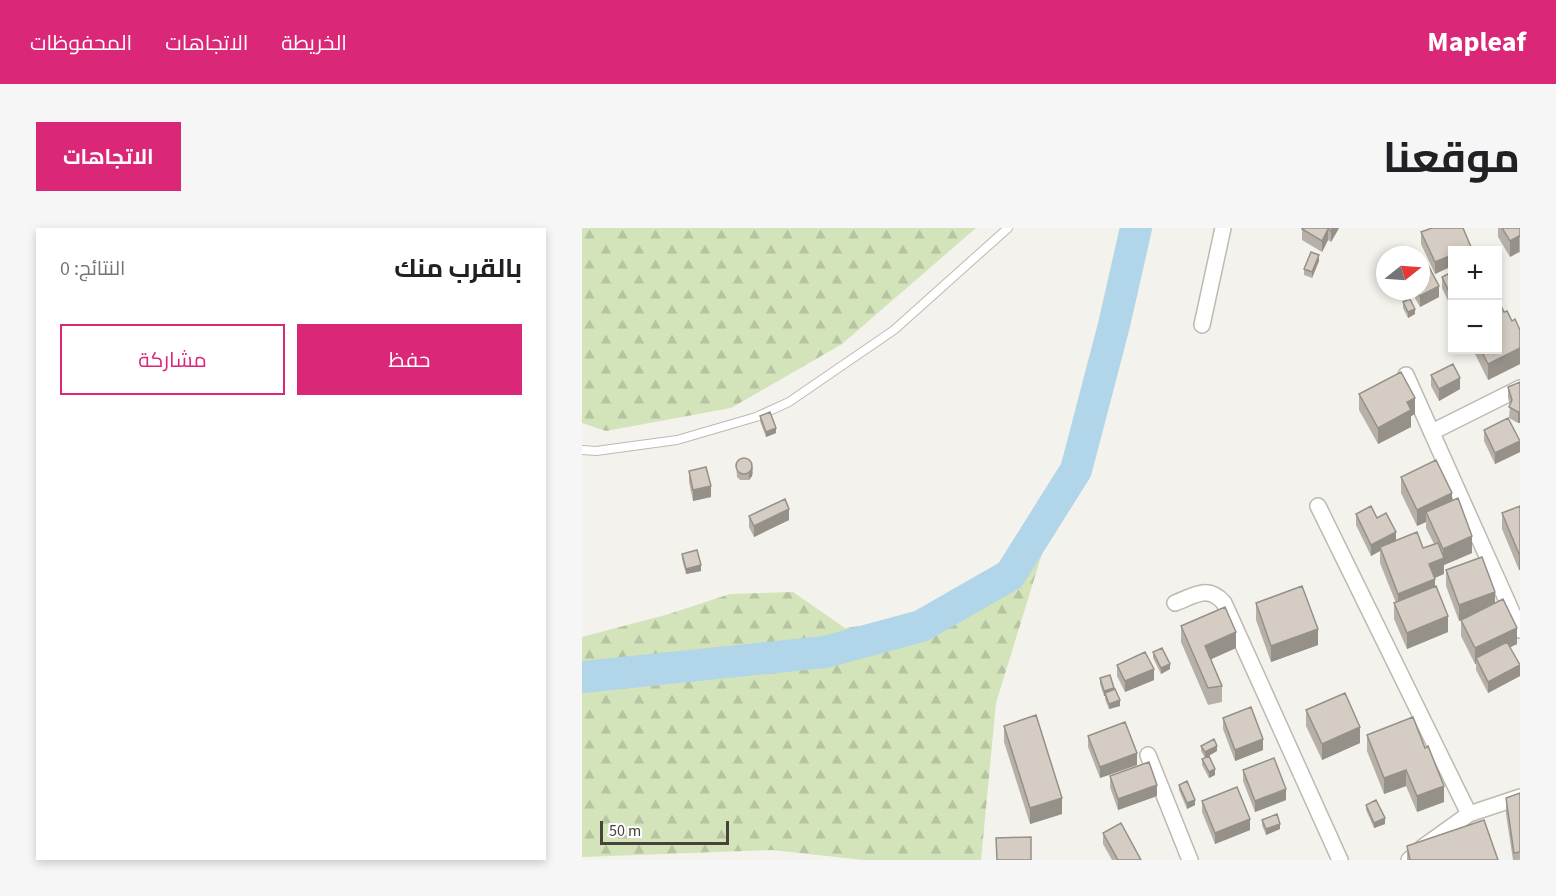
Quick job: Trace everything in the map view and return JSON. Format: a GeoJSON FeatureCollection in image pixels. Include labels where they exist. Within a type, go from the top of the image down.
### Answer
{"type":"FeatureCollection","features":[{"type":"Feature","properties":{"kind":"street"},"geometry":{"type":"LineString","coordinates":[[1202,325],[1223,228]]}},
{"type":"Feature","properties":{"kind":"street"},"geometry":{"type":"LineString","coordinates":[[1406,375],[1520,630]]}},
{"type":"Feature","properties":{"kind":"street"},"geometry":{"type":"LineString","coordinates":[[1432,432],[1520,388]]}},
{"type":"Feature","properties":{"kind":"street"},"geometry":{"type":"LineString","coordinates":[[1318,506],[1469,814]]}},
{"type":"Feature","properties":{"kind":"street"},"geometry":{"type":"LineString","coordinates":[[1175,603],[1207,592],[1217,595],[1224,603],[1340,860]]}},
{"type":"Feature","properties":{"kind":"street"},"geometry":{"type":"LineString","coordinates":[[1148,755],[1190,860]]}},
{"type":"Feature","properties":{"kind":"street"},"geometry":{"type":"LineString","coordinates":[[1409,860],[1469,814],[1520,796]]}},
{"type":"Feature","properties":{"kind":"lane"},"geometry":{"type":"LineString","coordinates":[[582,450],[596,451],[677,440],[756,417],[789,402],[894,330],[1008,228]]}},
{"type":"Feature","properties":{"kind":"green space"},"geometry":{"type":"Polygon","coordinates":[[[582,228],[976,228],[842,344],[731,408],[606,431],[582,423],[582,228]]]}},
{"type":"Feature","properties":{"kind":"green space"},"geometry":{"type":"Polygon","coordinates":[[[1049,531],[996,703],[981,860],[864,860],[772,850],[582,857],[582,637],[669,614],[730,594],[793,592],[845,628],[906,620],[961,595],[1049,531]]]}},
{"type":"Feature","properties":{"kind":"building"},"geometry":{"type":"Polygon","coordinates":[[[1302,228],[1332,228],[1331,231],[1328,229],[1322,241],[1302,228]]]}},
{"type":"Feature","properties":{"kind":"building"},"geometry":{"type":"Polygon","coordinates":[[[1432,228],[1463,228],[1471,246],[1448,246],[1448,257],[1435,262],[1430,246],[1428,246],[1421,232],[1432,228]]]}},
{"type":"Feature","properties":{"kind":"building"},"geometry":{"type":"Polygon","coordinates":[[[1502,228],[1520,228],[1520,237],[1510,241],[1502,228]]]}},
{"type":"Feature","properties":{"kind":"building"},"geometry":{"type":"Polygon","coordinates":[[[1311,252],[1319,255],[1312,272],[1304,269],[1311,252]]]}},
{"type":"Feature","properties":{"kind":"building"},"geometry":{"type":"Polygon","coordinates":[[[1430,269],[1439,286],[1430,291],[1430,269]]]}},
{"type":"Feature","properties":{"kind":"building"},"geometry":{"type":"Polygon","coordinates":[[[1448,274],[1448,290],[1442,277],[1448,274]]]}},
{"type":"Feature","properties":{"kind":"building"},"geometry":{"type":"Polygon","coordinates":[[[1410,300],[1415,309],[1408,312],[1403,302],[1410,300]]]}},
{"type":"Feature","properties":{"kind":"building"},"geometry":{"type":"Polygon","coordinates":[[[1502,308],[1504,312],[1507,311],[1512,321],[1515,319],[1520,330],[1520,348],[1488,364],[1483,354],[1502,354],[1502,308]]]}},
{"type":"Feature","properties":{"kind":"building"},"geometry":{"type":"Polygon","coordinates":[[[1453,364],[1460,378],[1439,389],[1431,375],[1453,364]]]}},
{"type":"Feature","properties":{"kind":"building"},"geometry":{"type":"Polygon","coordinates":[[[1401,372],[1415,398],[1407,402],[1411,410],[1378,428],[1359,394],[1401,372]]]}},
{"type":"Feature","properties":{"kind":"building"},"geometry":{"type":"Polygon","coordinates":[[[1520,382],[1520,412],[1518,412],[1509,407],[1512,400],[1508,387],[1520,382]]]}},
{"type":"Feature","properties":{"kind":"building"},"geometry":{"type":"Polygon","coordinates":[[[770,412],[776,428],[766,432],[760,416],[770,412]]]}},
{"type":"Feature","properties":{"kind":"building"},"geometry":{"type":"Polygon","coordinates":[[[1508,418],[1520,441],[1495,453],[1484,430],[1508,418]]]}},
{"type":"Feature","properties":{"kind":"building"},"geometry":{"type":"Polygon","coordinates":[[[741,458],[747,458],[752,466],[750,472],[741,474],[736,469],[736,463],[741,458]]]}},
{"type":"Feature","properties":{"kind":"building"},"geometry":{"type":"Polygon","coordinates":[[[1436,460],[1452,493],[1417,510],[1401,477],[1436,460]]]}},
{"type":"Feature","properties":{"kind":"building"},"geometry":{"type":"Polygon","coordinates":[[[706,467],[711,486],[693,490],[689,471],[706,467]]]}},
{"type":"Feature","properties":{"kind":"building"},"geometry":{"type":"Polygon","coordinates":[[[1458,498],[1472,536],[1443,549],[1426,512],[1458,498]]]}},
{"type":"Feature","properties":{"kind":"building"},"geometry":{"type":"Polygon","coordinates":[[[785,499],[789,509],[754,526],[749,516],[785,499]]]}},
{"type":"Feature","properties":{"kind":"building"},"geometry":{"type":"Polygon","coordinates":[[[1371,506],[1377,518],[1386,513],[1396,532],[1371,545],[1356,514],[1371,506]]]}},
{"type":"Feature","properties":{"kind":"building"},"geometry":{"type":"Polygon","coordinates":[[[1520,506],[1520,554],[1519,554],[1502,513],[1520,506]]]}},
{"type":"Feature","properties":{"kind":"building"},"geometry":{"type":"Polygon","coordinates":[[[1417,532],[1423,548],[1438,543],[1444,558],[1429,564],[1435,579],[1398,594],[1380,547],[1417,532]]]}},
{"type":"Feature","properties":{"kind":"building"},"geometry":{"type":"Polygon","coordinates":[[[697,550],[701,565],[686,569],[682,554],[697,550]]]}},
{"type":"Feature","properties":{"kind":"building"},"geometry":{"type":"Polygon","coordinates":[[[1482,557],[1495,592],[1459,605],[1446,570],[1482,557]]]}},
{"type":"Feature","properties":{"kind":"building"},"geometry":{"type":"Polygon","coordinates":[[[1302,586],[1318,629],[1271,646],[1256,603],[1302,586]]]}},
{"type":"Feature","properties":{"kind":"building"},"geometry":{"type":"Polygon","coordinates":[[[1436,586],[1448,616],[1407,633],[1394,603],[1436,586]]]}},
{"type":"Feature","properties":{"kind":"building"},"geometry":{"type":"Polygon","coordinates":[[[1503,599],[1517,628],[1475,648],[1461,620],[1503,599]]]}},
{"type":"Feature","properties":{"kind":"building"},"geometry":{"type":"Polygon","coordinates":[[[1225,607],[1236,632],[1205,646],[1222,686],[1208,688],[1181,626],[1225,607]]]}},
{"type":"Feature","properties":{"kind":"building"},"geometry":{"type":"Polygon","coordinates":[[[1507,642],[1520,665],[1488,682],[1476,658],[1507,642]]]}},
{"type":"Feature","properties":{"kind":"building"},"geometry":{"type":"Polygon","coordinates":[[[1162,648],[1170,664],[1161,668],[1153,652],[1162,648]]]}},
{"type":"Feature","properties":{"kind":"building"},"geometry":{"type":"Polygon","coordinates":[[[1145,652],[1154,669],[1125,681],[1117,665],[1145,652]]]}},
{"type":"Feature","properties":{"kind":"building"},"geometry":{"type":"Polygon","coordinates":[[[1110,675],[1114,688],[1104,691],[1100,678],[1110,675]]]}},
{"type":"Feature","properties":{"kind":"building"},"geometry":{"type":"Polygon","coordinates":[[[1115,689],[1120,700],[1109,704],[1105,693],[1115,689]]]}},
{"type":"Feature","properties":{"kind":"building"},"geometry":{"type":"Polygon","coordinates":[[[1345,693],[1360,727],[1322,744],[1306,710],[1345,693]]]}},
{"type":"Feature","properties":{"kind":"building"},"geometry":{"type":"Polygon","coordinates":[[[1251,707],[1263,739],[1235,750],[1223,718],[1251,707]]]}},
{"type":"Feature","properties":{"kind":"building"},"geometry":{"type":"Polygon","coordinates":[[[1036,715],[1062,798],[1030,808],[1004,726],[1036,715]]]}},
{"type":"Feature","properties":{"kind":"building"},"geometry":{"type":"Polygon","coordinates":[[[1413,717],[1444,786],[1417,796],[1406,770],[1384,778],[1367,735],[1413,717]]]}},
{"type":"Feature","properties":{"kind":"building"},"geometry":{"type":"Polygon","coordinates":[[[1125,722],[1137,753],[1100,767],[1088,736],[1125,722]]]}},
{"type":"Feature","properties":{"kind":"building"},"geometry":{"type":"Polygon","coordinates":[[[1214,739],[1217,746],[1205,752],[1201,746],[1214,739]]]}},
{"type":"Feature","properties":{"kind":"building"},"geometry":{"type":"Polygon","coordinates":[[[1209,756],[1215,769],[1209,772],[1202,759],[1209,756]]]}},
{"type":"Feature","properties":{"kind":"building"},"geometry":{"type":"Polygon","coordinates":[[[1274,758],[1286,789],[1255,801],[1243,770],[1274,758]]]}},
{"type":"Feature","properties":{"kind":"building"},"geometry":{"type":"Polygon","coordinates":[[[1149,762],[1157,785],[1118,799],[1110,776],[1149,762]]]}},
{"type":"Feature","properties":{"kind":"building"},"geometry":{"type":"Polygon","coordinates":[[[1187,781],[1195,800],[1187,803],[1179,785],[1187,781]]]}},
{"type":"Feature","properties":{"kind":"building"},"geometry":{"type":"Polygon","coordinates":[[[1237,787],[1250,819],[1215,833],[1202,801],[1237,787]]]}},
{"type":"Feature","properties":{"kind":"building"},"geometry":{"type":"Polygon","coordinates":[[[1520,793],[1520,852],[1514,853],[1506,798],[1520,793]]]}},
{"type":"Feature","properties":{"kind":"building"},"geometry":{"type":"Polygon","coordinates":[[[1376,800],[1385,818],[1374,823],[1366,805],[1376,800]]]}},
{"type":"Feature","properties":{"kind":"building"},"geometry":{"type":"Polygon","coordinates":[[[1277,814],[1280,824],[1266,829],[1262,820],[1277,814]]]}},
{"type":"Feature","properties":{"kind":"building"},"geometry":{"type":"Polygon","coordinates":[[[1484,820],[1498,860],[1410,860],[1407,846],[1484,820]]]}},
{"type":"Feature","properties":{"kind":"building"},"geometry":{"type":"Polygon","coordinates":[[[1121,823],[1141,860],[1118,860],[1103,833],[1121,823]]]}},
{"type":"Feature","properties":{"kind":"building"},"geometry":{"type":"Polygon","coordinates":[[[1031,837],[1031,860],[997,860],[996,838],[1031,837]]]}},
{"type":"Feature","properties":{"kind":"waterway"},"geometry":{"type":"LineString","coordinates":[[582,677],[825,652],[921,626],[1010,575],[1076,470],[1114,325],[1136,228]]}}]}
